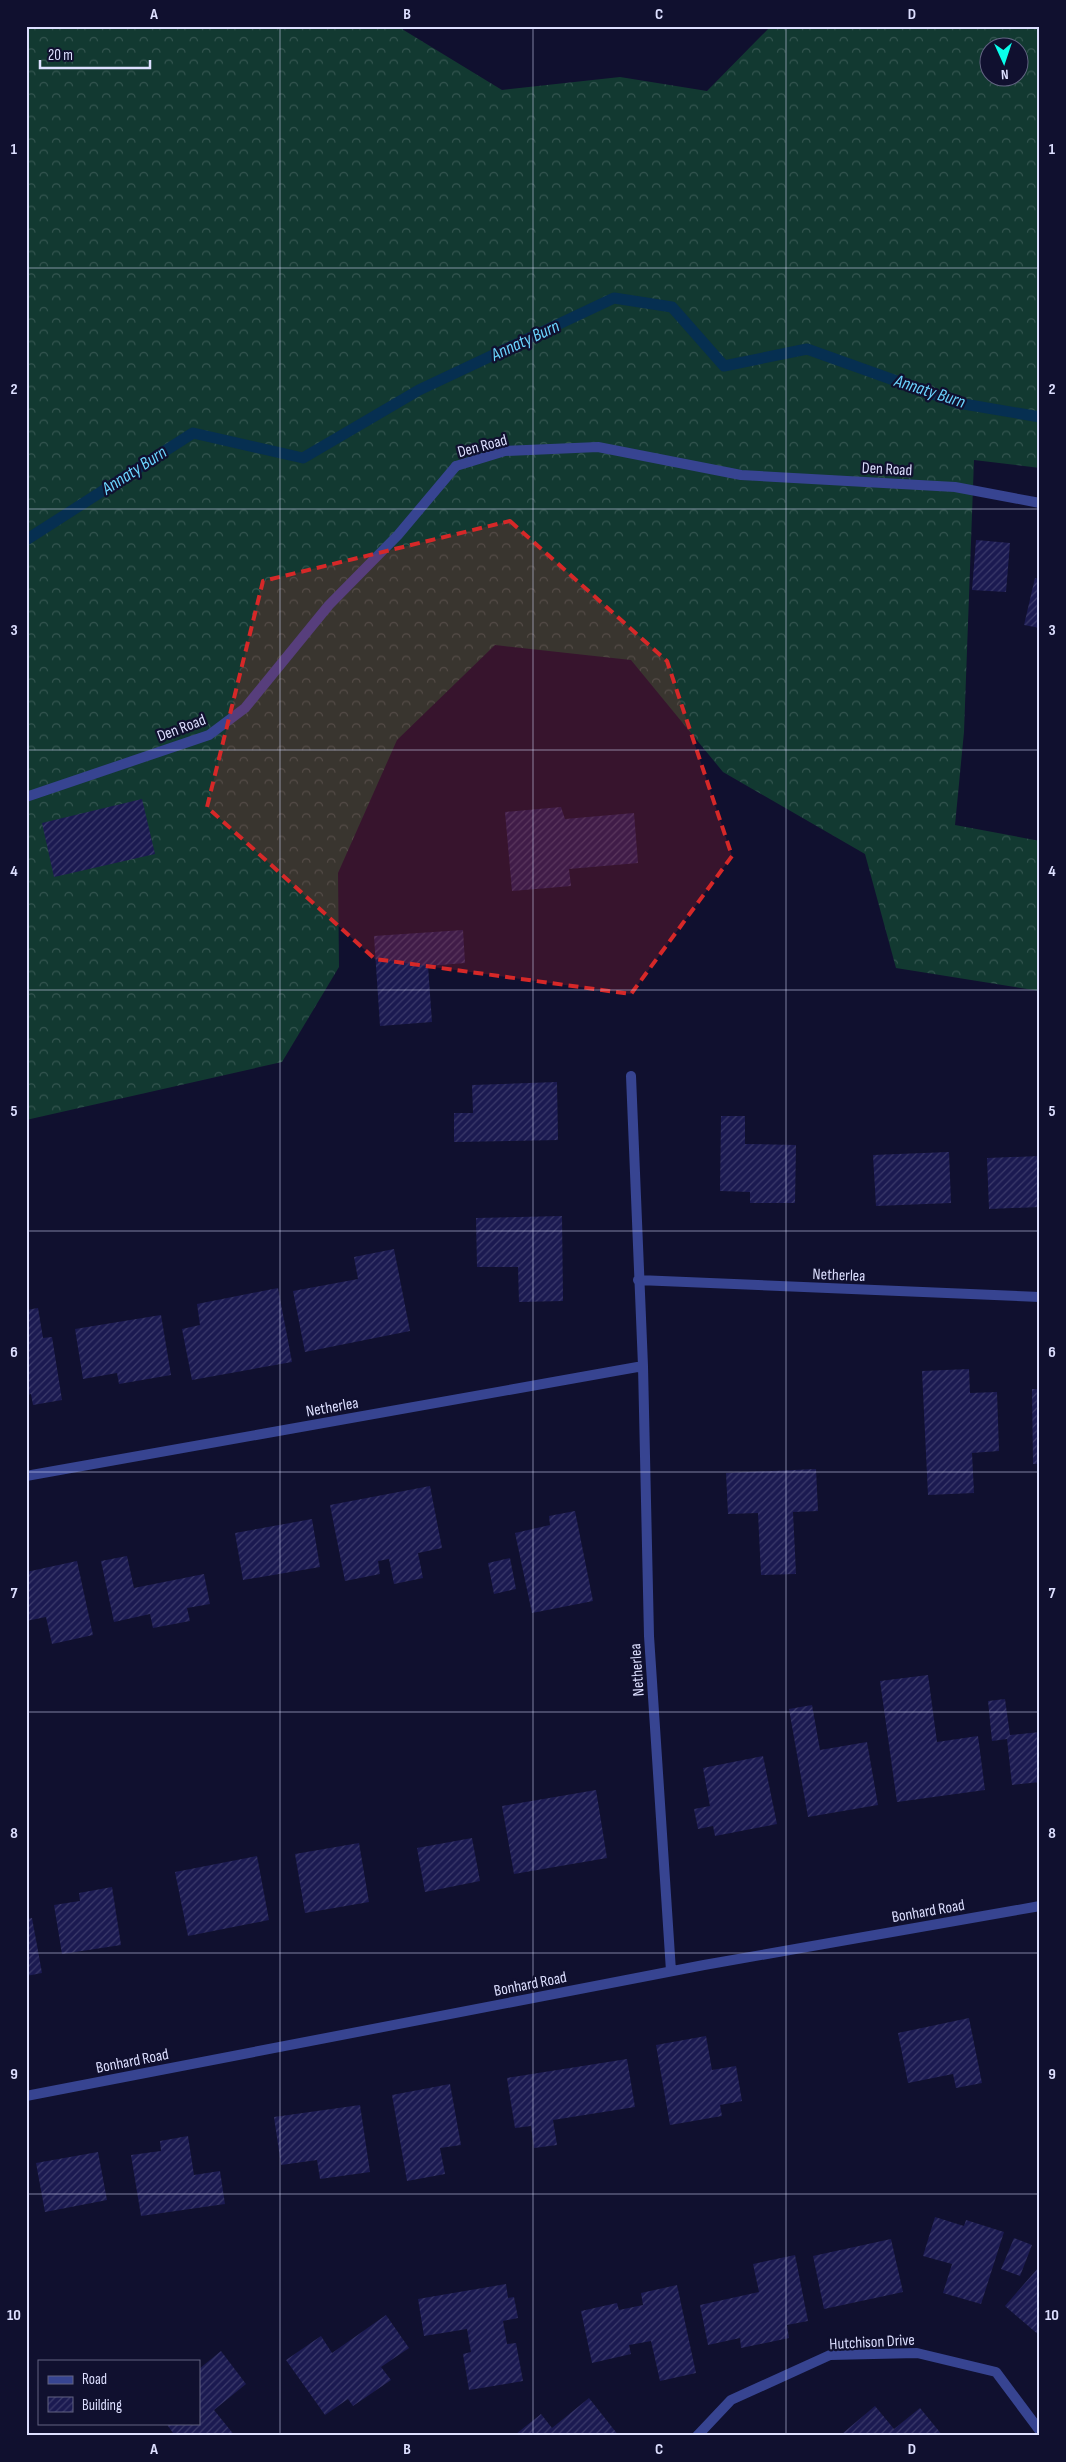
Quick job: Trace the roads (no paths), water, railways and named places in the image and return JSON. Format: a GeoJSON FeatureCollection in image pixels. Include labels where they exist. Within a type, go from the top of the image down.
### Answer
{"type":"FeatureCollection","features":[{"type":"Feature","properties":{"kind":"street","name":"Den Road"},"geometry":{"type":"LineString","coordinates":[[26,797],[209,735],[245,708],[329,605],[398,535],[456,466],[505,451],[598,447],[741,475],[955,487],[1040,503]]}},
{"type":"Feature","properties":{"kind":"street","name":"Netherlea"},"geometry":{"type":"LineString","coordinates":[[631,1076],[643,1366],[649,1636],[671,1971]]}},
{"type":"Feature","properties":{"kind":"street","name":"Netherlea"},"geometry":{"type":"LineString","coordinates":[[638,1280],[1040,1297]]}},
{"type":"Feature","properties":{"kind":"street","name":"Netherlea"},"geometry":{"type":"LineString","coordinates":[[26,1476],[643,1366]]}},
{"type":"Feature","properties":{"kind":"street","name":"Bonhard Road"},"geometry":{"type":"LineString","coordinates":[[26,2096],[671,1971],[1040,1906]]}},
{"type":"Feature","properties":{"kind":"street","name":"Hutchison Drive"},"geometry":{"type":"LineString","coordinates":[[697,2436],[731,2400],[830,2355],[916,2352],[996,2372],[1040,2431]]}},
{"type":"Feature","properties":{"kind":"waterway","name":"Annaty Burn"},"geometry":{"type":"LineString","coordinates":[[26,540],[193,433],[303,458],[419,390],[614,298],[672,307],[724,366],[807,349],[958,403],[1040,417]]}}]}
